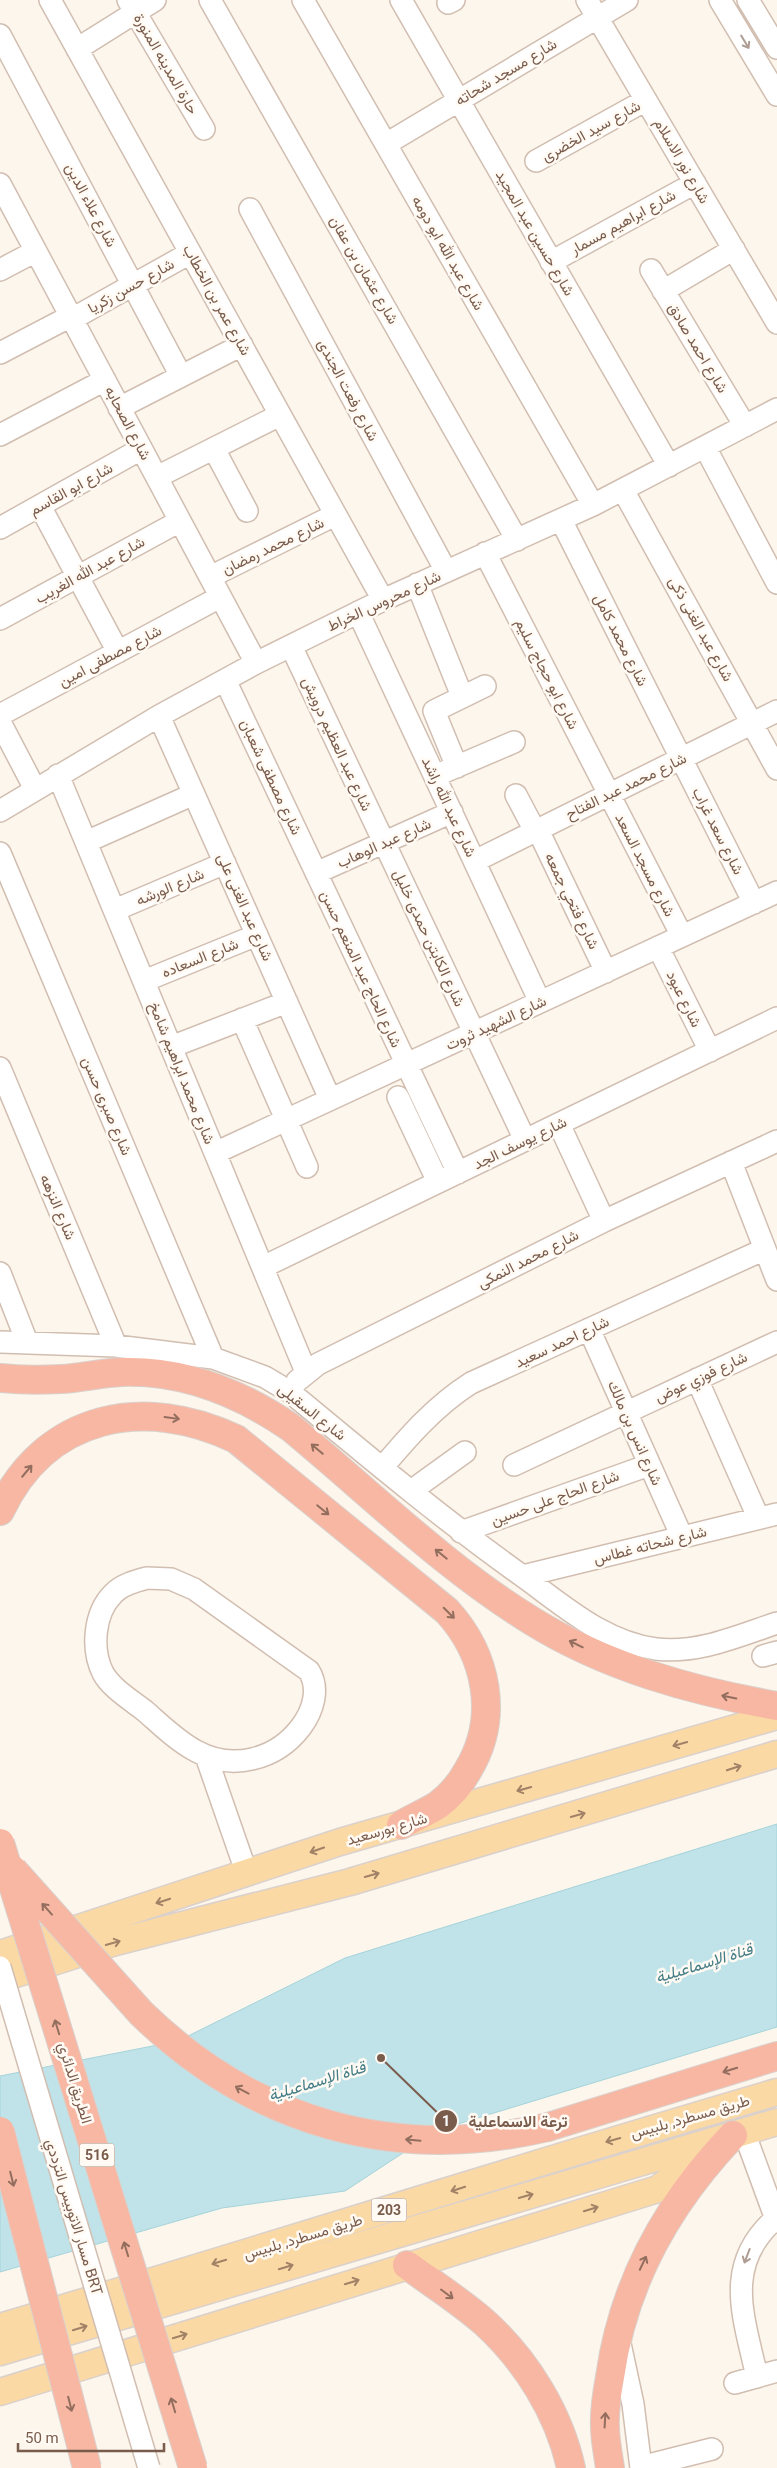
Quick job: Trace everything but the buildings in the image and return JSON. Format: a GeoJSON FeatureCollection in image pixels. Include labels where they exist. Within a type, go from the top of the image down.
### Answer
{"type":"FeatureCollection","features":[{"type":"Feature","properties":{"kind":"highway"},"geometry":{"type":"LineString","coordinates":[[0,1378],[63,1379],[122,1372],[152,1373],[182,1378],[238,1396],[265,1410],[290,1427],[450,1562],[532,1621],[607,1658],[669,1682],[777,1706]]}},
{"type":"Feature","properties":{"kind":"highway"},"geometry":{"type":"LineString","coordinates":[[0,1511],[18,1481],[42,1455],[75,1430],[95,1423],[116,1418],[158,1416],[198,1423],[236,1439],[447,1611],[470,1640],[478,1657],[484,1675],[487,1711],[482,1738],[473,1763],[463,1778],[438,1804],[401,1825]]}},
{"type":"Feature","properties":{"kind":"highway"},"geometry":{"type":"LineString","coordinates":[[4,1853],[141,2013],[164,2036],[214,2074],[263,2100],[330,2126],[392,2138],[463,2140],[518,2134],[548,2127],[777,2056]]}},
{"type":"Feature","properties":{"kind":"highway","name":"الطريق الدائري"},"geometry":{"type":"LineString","coordinates":[[4,1853],[193,2468]]}},
{"type":"Feature","properties":{"kind":"highway"},"geometry":{"type":"LineString","coordinates":[[0,2131],[87,2468]]}},
{"type":"Feature","properties":{"kind":"highway"},"geometry":{"type":"LineString","coordinates":[[610,2468],[605,2426],[608,2388],[618,2334],[639,2273],[670,2213],[694,2179],[738,2133]]}},
{"type":"Feature","properties":{"kind":"highway"},"geometry":{"type":"LineString","coordinates":[[407,2265],[484,2323],[519,2360],[547,2404],[568,2451],[571,2468]]}},
{"type":"Feature","properties":{"kind":"main road","name":"شارع بورسعيد"},"geometry":{"type":"LineString","coordinates":[[0,1954],[401,1825],[777,1716]]}},
{"type":"Feature","properties":{"kind":"main road"},"geometry":{"type":"LineString","coordinates":[[0,1979],[112,1943],[350,1882],[777,1754]]}},
{"type":"Feature","properties":{"kind":"main road"},"geometry":{"type":"LineString","coordinates":[[247,1874],[256,1906]]}},
{"type":"Feature","properties":{"kind":"main road","name":"طريق مسطرد, بلبيس"},"geometry":{"type":"LineString","coordinates":[[0,2327],[362,2219],[586,2148],[777,2092]]}},
{"type":"Feature","properties":{"kind":"main road","name":"طريق مسطرد, بلبيس"},"geometry":{"type":"LineString","coordinates":[[0,2352],[777,2122]]}},
{"type":"Feature","properties":{"kind":"main road"},"geometry":{"type":"LineString","coordinates":[[0,2392],[658,2189],[683,2169],[700,2145]]}},
{"type":"Feature","properties":{"kind":"street","name":"شارع عمر بن الخطاب"},"geometry":{"type":"LineString","coordinates":[[50,0],[382,600]]}},
{"type":"Feature","properties":{"kind":"street"},"geometry":{"type":"LineString","coordinates":[[77,48],[131,6],[155,0]]}},
{"type":"Feature","properties":{"kind":"street","name":"شارع عثمان بن عفان"},"geometry":{"type":"LineString","coordinates":[[210,0],[517,540]]}},
{"type":"Feature","properties":{"kind":"street","name":"شارع عبد الله ابو دومه"},"geometry":{"type":"LineString","coordinates":[[303,0],[593,505]]}},
{"type":"Feature","properties":{"kind":"street","name":"شارع حسين عبد المجيد"},"geometry":{"type":"LineString","coordinates":[[400,0],[669,466]]}},
{"type":"Feature","properties":{"kind":"street","name":"شارع مسجد شحاته"},"geometry":{"type":"LineString","coordinates":[[386,144],[458,100],[592,9],[627,0]]}},
{"type":"Feature","properties":{"kind":"street"},"geometry":{"type":"LineString","coordinates":[[720,0],[777,95]]}},
{"type":"Feature","properties":{"kind":"street"},"geometry":{"type":"LineString","coordinates":[[748,0],[777,48]]}},
{"type":"Feature","properties":{"kind":"street","name":"حارة المدينه المنورة"},"geometry":{"type":"LineString","coordinates":[[131,6],[204,129]]}},
{"type":"Feature","properties":{"kind":"street","name":"شارع نور الاسلام"},"geometry":{"type":"LineString","coordinates":[[592,9],[777,323]]}},
{"type":"Feature","properties":{"kind":"street","name":"شارع علاء الدين"},"geometry":{"type":"LineString","coordinates":[[0,35],[182,376]]}},
{"type":"Feature","properties":{"kind":"street","name":"شارع سيد الخضرى"},"geometry":{"type":"LineString","coordinates":[[536,161],[646,100]]}},
{"type":"Feature","properties":{"kind":"street","name":"شارع ابراهيم مسمار"},"geometry":{"type":"LineString","coordinates":[[551,262],[695,182]]}},
{"type":"Feature","properties":{"kind":"street","name":"شارع الصحابه"},"geometry":{"type":"LineString","coordinates":[[0,184],[256,663]]}},
{"type":"Feature","properties":{"kind":"street","name":"شارع رفعت الجندى"},"geometry":{"type":"LineString","coordinates":[[250,209],[446,571]]}},
{"type":"Feature","properties":{"kind":"street"},"geometry":{"type":"LineString","coordinates":[[663,291],[734,249]]}},
{"type":"Feature","properties":{"kind":"street"},"geometry":{"type":"LineString","coordinates":[[0,270],[36,251]]}},
{"type":"Feature","properties":{"kind":"street","name":"شارع حسن زكريا"},"geometry":{"type":"LineString","coordinates":[[0,353],[71,318],[190,252]]}},
{"type":"Feature","properties":{"kind":"street","name":"شارع احمد صادق"},"geometry":{"type":"LineString","coordinates":[[651,270],[745,426]]}},
{"type":"Feature","properties":{"kind":"street"},"geometry":{"type":"LineString","coordinates":[[120,408],[242,345]]}},
{"type":"Feature","properties":{"kind":"street"},"geometry":{"type":"LineString","coordinates":[[0,435],[105,380]]}},
{"type":"Feature","properties":{"kind":"street","name":"شارع محروس الخراط"},"geometry":{"type":"LineString","coordinates":[[0,811],[159,716],[256,663],[382,600],[624,490],[777,409]]}},
{"type":"Feature","properties":{"kind":"street"},"geometry":{"type":"LineString","coordinates":[[157,477],[280,416]]}},
{"type":"Feature","properties":{"kind":"street"},"geometry":{"type":"LineString","coordinates":[[705,447],[771,558],[777,584]]}},
{"type":"Feature","properties":{"kind":"street","name":"شارع ابو القاسم"},"geometry":{"type":"LineString","coordinates":[[0,528],[141,449]]}},
{"type":"Feature","properties":{"kind":"street"},"geometry":{"type":"LineString","coordinates":[[214,449],[247,511]]}},
{"type":"Feature","properties":{"kind":"street","name":"شارع عبد الغنى ذكى"},"geometry":{"type":"LineString","coordinates":[[624,490],[777,769]]}},
{"type":"Feature","properties":{"kind":"street"},"geometry":{"type":"LineString","coordinates":[[40,506],[118,652]]}},
{"type":"Feature","properties":{"kind":"street","name":"شارع محمد رمضان"},"geometry":{"type":"LineString","coordinates":[[210,577],[336,515]]}},
{"type":"Feature","properties":{"kind":"street","name":"شارع محمد كامل"},"geometry":{"type":"LineString","coordinates":[[561,520],[681,759]]}},
{"type":"Feature","properties":{"kind":"street","name":"شارع عبد الله الغريب"},"geometry":{"type":"LineString","coordinates":[[0,619],[180,521]]}},
{"type":"Feature","properties":{"kind":"street","name":"شارع ابو حجاج سليم"},"geometry":{"type":"LineString","coordinates":[[485,553],[609,794]]}},
{"type":"Feature","properties":{"kind":"street"},"geometry":{"type":"LineString","coordinates":[[417,584],[462,696]]}},
{"type":"Feature","properties":{"kind":"street","name":"شارع مصطفى امين"},"geometry":{"type":"LineString","coordinates":[[0,715],[220,597]]}},
{"type":"Feature","properties":{"kind":"street","name":"شارع عبد الله راشد"},"geometry":{"type":"LineString","coordinates":[[358,612],[540,1002]]}},
{"type":"Feature","properties":{"kind":"street","name":"شارع عبد العظيم درويش"},"geometry":{"type":"LineString","coordinates":[[291,646],[384,843]]}},
{"type":"Feature","properties":{"kind":"street","name":"شارع مصطفى شعبان"},"geometry":{"type":"LineString","coordinates":[[225,680],[316,874]]}},
{"type":"Feature","properties":{"kind":"street"},"geometry":{"type":"LineString","coordinates":[[457,767],[434,712],[435,709],[486,686]]}},
{"type":"Feature","properties":{"kind":"street","name":"شارع محمد عبد الفتاح"},"geometry":{"type":"LineString","coordinates":[[475,861],[777,711]]}},
{"type":"Feature","properties":{"kind":"street","name":"شارع عبد الغنى على"},"geometry":{"type":"LineString","coordinates":[[159,716],[330,1100]]}},
{"type":"Feature","properties":{"kind":"street"},"geometry":{"type":"LineString","coordinates":[[0,722],[35,789]]}},
{"type":"Feature","properties":{"kind":"street"},"geometry":{"type":"LineString","coordinates":[[435,776],[514,742]]}},
{"type":"Feature","properties":{"kind":"street","name":"شارع سعد غراب"},"geometry":{"type":"LineString","coordinates":[[681,759],[754,903]]}},
{"type":"Feature","properties":{"kind":"street","name":"شارع محمد ابراهيم شامخ"},"geometry":{"type":"LineString","coordinates":[[58,775],[306,1372]]}},
{"type":"Feature","properties":{"kind":"street"},"geometry":{"type":"LineString","coordinates":[[86,842],[194,794]]}},
{"type":"Feature","properties":{"kind":"street","name":"شارع مسجد السعد"},"geometry":{"type":"LineString","coordinates":[[609,794],[682,936]]}},
{"type":"Feature","properties":{"kind":"street","name":"شارع فتحي جمعه"},"geometry":{"type":"LineString","coordinates":[[516,795],[536,831],[606,972]]}},
{"type":"Feature","properties":{"kind":"street","name":"شارع عبد الوهاب"},"geometry":{"type":"LineString","coordinates":[[316,874],[452,812]]}},
{"type":"Feature","properties":{"kind":"street","name":"شارع الكابتن حمدى خليل"},"geometry":{"type":"LineString","coordinates":[[384,843],[525,1140]]}},
{"type":"Feature","properties":{"kind":"street","name":"شارع صبرى حسن"},"geometry":{"type":"LineString","coordinates":[[0,853],[213,1358]]}},
{"type":"Feature","properties":{"kind":"street","name":"شارع الورشه"},"geometry":{"type":"LineString","coordinates":[[115,910],[225,863]]}},
{"type":"Feature","properties":{"kind":"street","name":"شارع الحاج عبد المنعم حسن"},"geometry":{"type":"LineString","coordinates":[[316,874],[458,1173]]}},
{"type":"Feature","properties":{"kind":"street","name":"شارع الشهيد ثروت"},"geometry":{"type":"LineString","coordinates":[[215,1153],[777,892]]}},
{"type":"Feature","properties":{"kind":"street","name":"شارع السعاده"},"geometry":{"type":"LineString","coordinates":[[144,981],[257,935]]}},
{"type":"Feature","properties":{"kind":"street","name":"شارع عبود"},"geometry":{"type":"LineString","coordinates":[[658,948],[710,1051]]}},
{"type":"Feature","properties":{"kind":"street"},"geometry":{"type":"LineString","coordinates":[[171,1047],[286,1002]]}},
{"type":"Feature","properties":{"kind":"street","name":"شارع يوسف الجد"},"geometry":{"type":"LineString","coordinates":[[262,1267],[777,1018]]}},
{"type":"Feature","properties":{"kind":"street"},"geometry":{"type":"LineString","coordinates":[[242,1019],[307,1167]]}},
{"type":"Feature","properties":{"kind":"street","name":"شارع النزهه"},"geometry":{"type":"LineString","coordinates":[[0,1068],[116,1346]]}},
{"type":"Feature","properties":{"kind":"street"},"geometry":{"type":"LineString","coordinates":[[398,1097],[438,1182]]}},
{"type":"Feature","properties":{"kind":"street"},"geometry":{"type":"LineString","coordinates":[[559,1124],[604,1221]]}},
{"type":"Feature","properties":{"kind":"street","name":"شارع محمد النمكى"},"geometry":{"type":"LineString","coordinates":[[290,1392],[306,1372],[604,1221],[777,1141]]}},
{"type":"Feature","properties":{"kind":"street"},"geometry":{"type":"LineString","coordinates":[[731,1162],[777,1280]]}},
{"type":"Feature","properties":{"kind":"street","name":"شارع احمد سعيد"},"geometry":{"type":"LineString","coordinates":[[382,1468],[423,1421],[454,1394],[471,1384],[765,1249]]}},
{"type":"Feature","properties":{"kind":"street"},"geometry":{"type":"LineString","coordinates":[[0,1273],[27,1342]]}},
{"type":"Feature","properties":{"kind":"street","name":"شارع انس بن مالك"},"geometry":{"type":"LineString","coordinates":[[589,1329],[682,1538]]}},
{"type":"Feature","properties":{"kind":"street","name":"شارع السقيلى"},"geometry":{"type":"LineString","coordinates":[[0,1342],[116,1346],[213,1358],[264,1377],[290,1392],[461,1532],[590,1625],[633,1644],[656,1649],[680,1650],[704,1646],[777,1623]]}},
{"type":"Feature","properties":{"kind":"street","name":"شارع فوزي عوض"},"geometry":{"type":"LineString","coordinates":[[514,1465],[777,1342]]}},
{"type":"Feature","properties":{"kind":"street"},"geometry":{"type":"LineString","coordinates":[[697,1379],[768,1516]]}},
{"type":"Feature","properties":{"kind":"street"},"geometry":{"type":"LineString","coordinates":[[411,1491],[465,1452]]}},
{"type":"Feature","properties":{"kind":"street","name":"شارع الحاج على حسين"},"geometry":{"type":"LineString","coordinates":[[461,1532],[649,1465]]}},
{"type":"Feature","properties":{"kind":"street","name":"شارع شحاته غطاس"},"geometry":{"type":"LineString","coordinates":[[523,1576],[768,1516]]}},
{"type":"Feature","properties":{"kind":"street"},"geometry":{"type":"LineString","coordinates":[[206,1756],[237,1761],[267,1755],[281,1748],[297,1732],[309,1713],[315,1692],[313,1677],[303,1666],[184,1583],[153,1578],[124,1586],[113,1593],[106,1603],[99,1620],[96,1638],[100,1667],[109,1682],[186,1745],[206,1756],[247,1874]]}},
{"type":"Feature","properties":{"kind":"street","name":"مسار الاتوبيس الترددي BRT"},"geometry":{"type":"LineString","coordinates":[[0,1967],[149,2468]]}},
{"type":"Feature","properties":{"kind":"street"},"geometry":{"type":"LineString","coordinates":[[735,2383],[767,2374],[742,2308],[741,2283],[742,2270],[751,2246],[776,2220],[738,2133]]}},
{"type":"Feature","properties":{"kind":"street"},"geometry":{"type":"LineString","coordinates":[[618,2334],[633,2404],[641,2468],[712,2450]]}},
{"type":"Feature","properties":{"kind":"water","name":"قناة الإسماعيلية"},"geometry":{"type":"Polygon","coordinates":[[[777,1824],[777,2027],[438,2130],[345,2191],[222,2208],[0,2272],[0,2076],[178,2041],[345,1958],[777,1824]]]}},
{"type":"Feature","properties":{"kind":"place","name":"ترعة الاسماعلية"},"geometry":{"type":"Point","coordinates":[381,2058]}}]}
